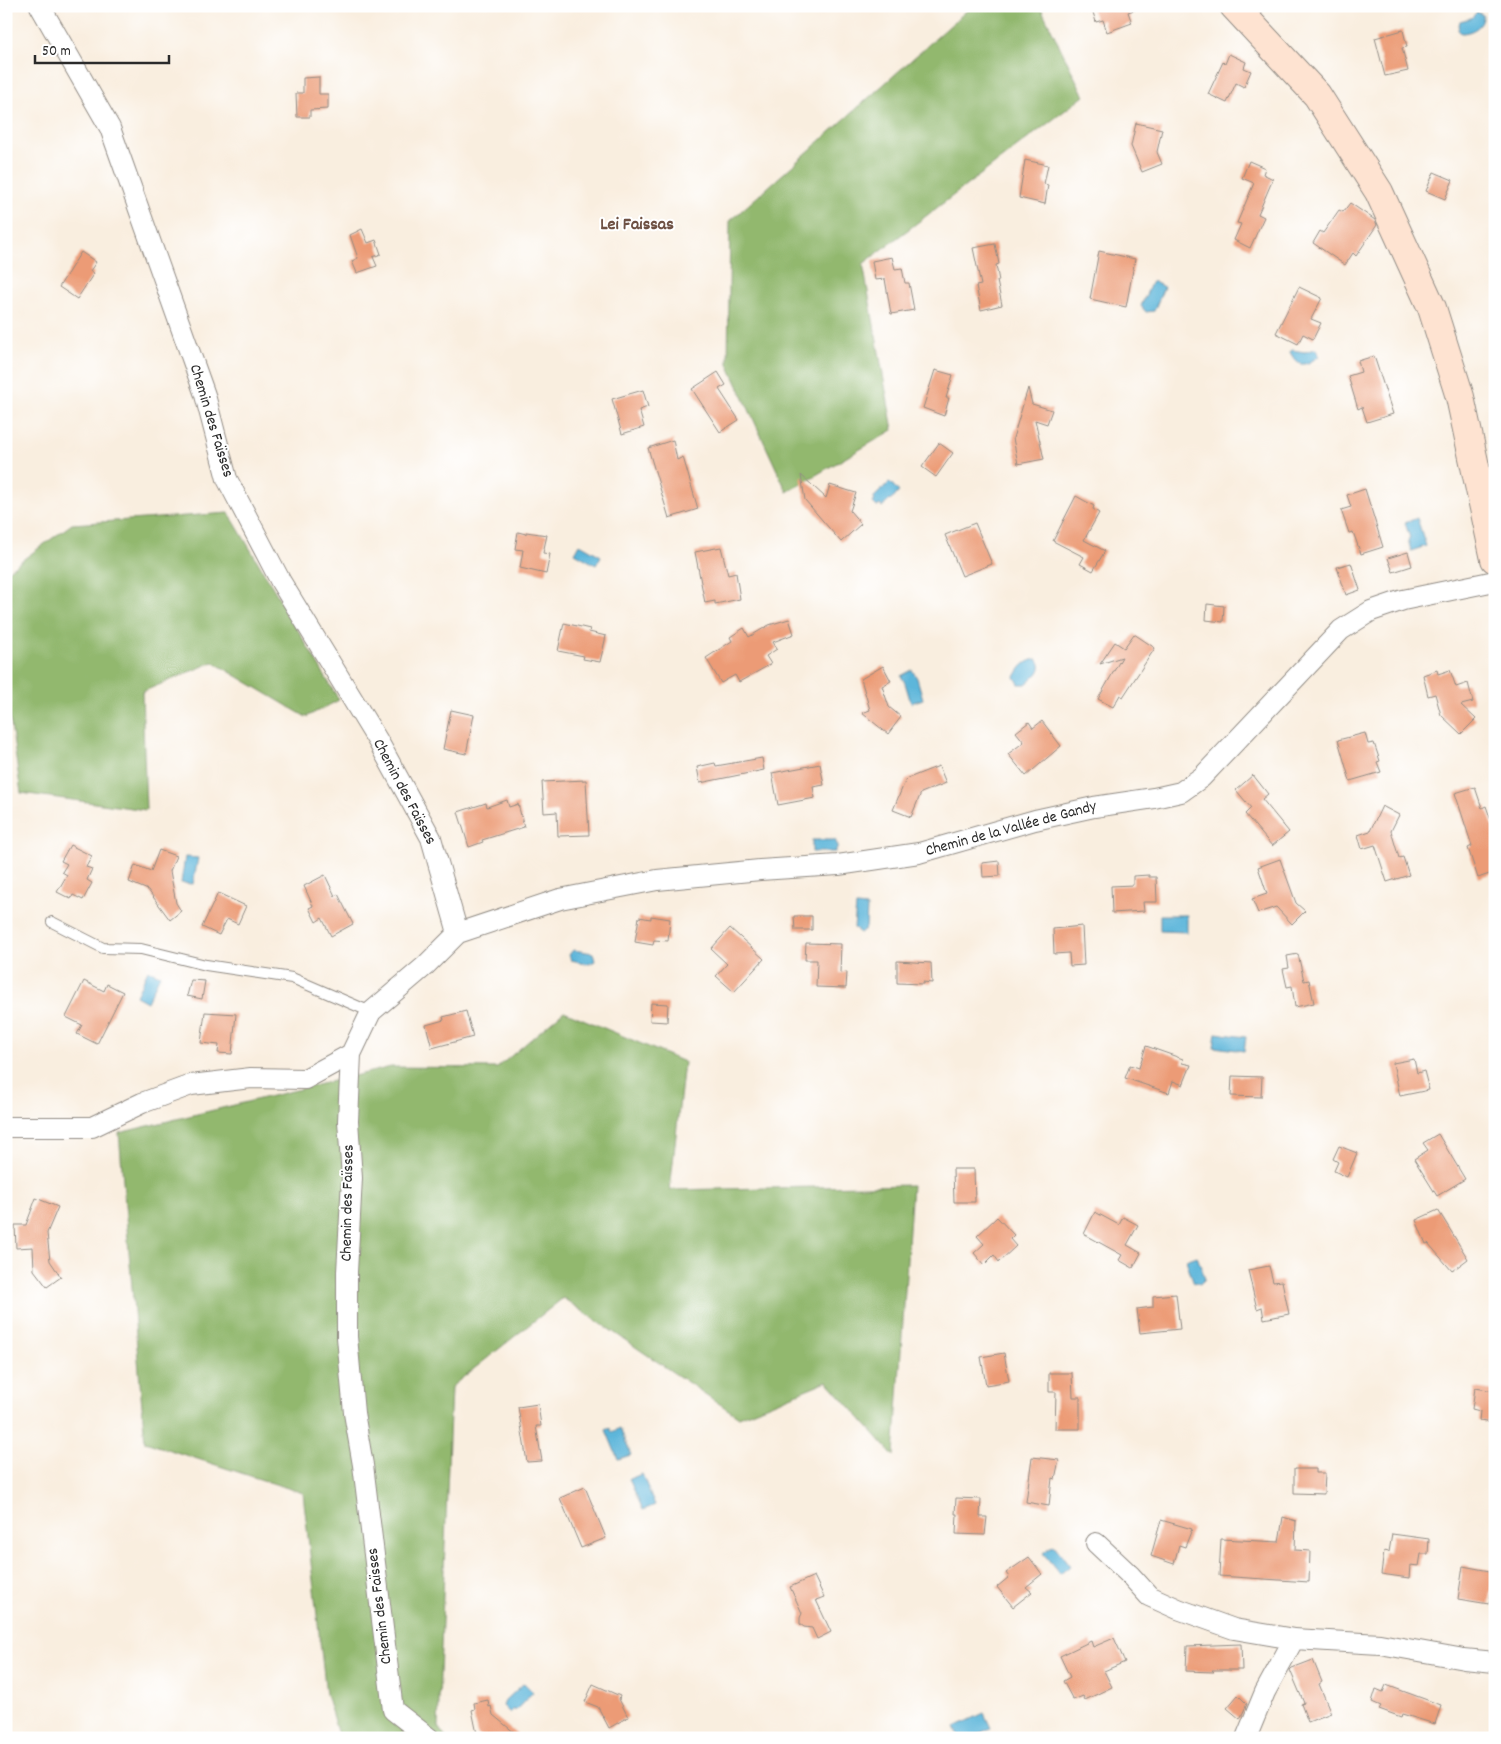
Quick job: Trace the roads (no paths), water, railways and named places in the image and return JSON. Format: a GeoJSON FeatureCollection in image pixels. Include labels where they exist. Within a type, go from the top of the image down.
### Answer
{"type":"FeatureCollection","features":[{"type":"Feature","properties":{"kind":"street","name":"Chemin des Faïsses"},"geometry":{"type":"LineString","coordinates":[[40,6],[110,128],[205,395],[227,479],[281,582],[378,741],[431,838],[458,933],[425,966],[371,1012],[351,1054],[348,1121],[352,1178],[347,1272],[347,1337],[354,1413],[363,1465],[393,1710],[429,1738]]}},
{"type":"Feature","properties":{"kind":"street"},"geometry":{"type":"LineString","coordinates":[[1234,6],[1317,95],[1379,192],[1435,317],[1460,397],[1492,547]]}},
{"type":"Feature","properties":{"kind":"street","name":"Chemin de la Vallée de Gandy"},"geometry":{"type":"LineString","coordinates":[[458,933],[560,899],[648,882],[760,870],[838,865],[919,853],[1043,818],[1181,792],[1202,777],[1342,630],[1371,611],[1404,600],[1495,581]]}},
{"type":"Feature","properties":{"kind":"street"},"geometry":{"type":"LineString","coordinates":[[6,1127],[92,1127],[142,1103],[191,1085],[251,1078],[305,1079],[351,1054]]}},
{"type":"Feature","properties":{"kind":"street"},"geometry":{"type":"LineString","coordinates":[[1096,1543],[1150,1596],[1178,1609],[1234,1628],[1294,1639],[1380,1644],[1464,1659],[1495,1662]]}},
{"type":"Feature","properties":{"kind":"street"},"geometry":{"type":"LineString","coordinates":[[1246,1738],[1265,1692],[1294,1639]]}},
{"type":"Feature","properties":{"kind":"lane"},"geometry":{"type":"LineString","coordinates":[[52,922],[103,948],[141,949],[206,965],[292,978],[371,1012]]}},
{"type":"Feature","properties":{"kind":"water"},"geometry":{"type":"Polygon","coordinates":[[[1477,12],[1483,15],[1479,26],[1469,32],[1461,33],[1458,30],[1460,21],[1471,18],[1477,12]]]}},
{"type":"Feature","properties":{"kind":"water"},"geometry":{"type":"Polygon","coordinates":[[[1152,281],[1164,287],[1154,311],[1146,312],[1141,306],[1152,281]]]}},
{"type":"Feature","properties":{"kind":"water"},"geometry":{"type":"Polygon","coordinates":[[[1316,349],[1319,356],[1306,364],[1296,361],[1290,352],[1292,350],[1305,352],[1316,349]]]}},
{"type":"Feature","properties":{"kind":"water"},"geometry":{"type":"Polygon","coordinates":[[[890,482],[899,492],[882,507],[880,505],[877,507],[873,503],[875,500],[873,498],[890,482]]]}},
{"type":"Feature","properties":{"kind":"water"},"geometry":{"type":"Polygon","coordinates":[[[1417,518],[1426,546],[1411,551],[1408,539],[1410,538],[1405,523],[1417,518]]]}},
{"type":"Feature","properties":{"kind":"water"},"geometry":{"type":"Polygon","coordinates":[[[580,544],[601,556],[596,565],[575,553],[580,544]]]}},
{"type":"Feature","properties":{"kind":"water"},"geometry":{"type":"Polygon","coordinates":[[[1037,659],[1040,666],[1038,673],[1026,684],[1019,684],[1015,677],[1019,670],[1027,662],[1037,659]]]}},
{"type":"Feature","properties":{"kind":"water"},"geometry":{"type":"Polygon","coordinates":[[[912,670],[917,678],[923,699],[911,703],[901,676],[912,670]]]}},
{"type":"Feature","properties":{"kind":"water"},"geometry":{"type":"Polygon","coordinates":[[[812,840],[835,840],[838,846],[835,852],[812,852],[812,840]]]}},
{"type":"Feature","properties":{"kind":"water"},"geometry":{"type":"Polygon","coordinates":[[[185,857],[198,858],[193,884],[181,883],[185,857]]]}},
{"type":"Feature","properties":{"kind":"water"},"geometry":{"type":"Polygon","coordinates":[[[856,906],[867,907],[866,928],[860,933],[854,928],[856,906]]]}},
{"type":"Feature","properties":{"kind":"water"},"geometry":{"type":"Polygon","coordinates":[[[1160,915],[1187,915],[1187,932],[1160,931],[1160,915]]]}},
{"type":"Feature","properties":{"kind":"water"},"geometry":{"type":"Polygon","coordinates":[[[573,950],[593,953],[595,961],[589,964],[571,960],[569,955],[573,950]]]}},
{"type":"Feature","properties":{"kind":"water"},"geometry":{"type":"Polygon","coordinates":[[[148,970],[160,975],[147,1002],[136,996],[148,970]]]}},
{"type":"Feature","properties":{"kind":"water"},"geometry":{"type":"Polygon","coordinates":[[[1216,1033],[1246,1037],[1244,1051],[1214,1047],[1216,1033]]]}},
{"type":"Feature","properties":{"kind":"water"},"geometry":{"type":"Polygon","coordinates":[[[1197,1256],[1205,1279],[1200,1284],[1194,1283],[1186,1260],[1197,1256]]]}},
{"type":"Feature","properties":{"kind":"water"},"geometry":{"type":"Polygon","coordinates":[[[610,1428],[612,1432],[620,1428],[631,1455],[618,1459],[606,1430],[610,1428]]]}},
{"type":"Feature","properties":{"kind":"water"},"geometry":{"type":"Polygon","coordinates":[[[642,1474],[655,1505],[643,1510],[629,1479],[642,1474]]]}},
{"type":"Feature","properties":{"kind":"water"},"geometry":{"type":"Polygon","coordinates":[[[1054,1545],[1070,1566],[1060,1574],[1043,1553],[1054,1545]]]}},
{"type":"Feature","properties":{"kind":"water"},"geometry":{"type":"Polygon","coordinates":[[[524,1683],[533,1692],[515,1711],[513,1709],[510,1713],[503,1706],[505,1701],[524,1683]]]}},
{"type":"Feature","properties":{"kind":"water"},"geometry":{"type":"Polygon","coordinates":[[[984,1713],[991,1728],[969,1738],[960,1738],[955,1727],[984,1713]]]}},
{"type":"Feature","properties":{"kind":"district","name":"Lei Faissas"},"geometry":{"type":"Point","coordinates":[637,225]}}]}
